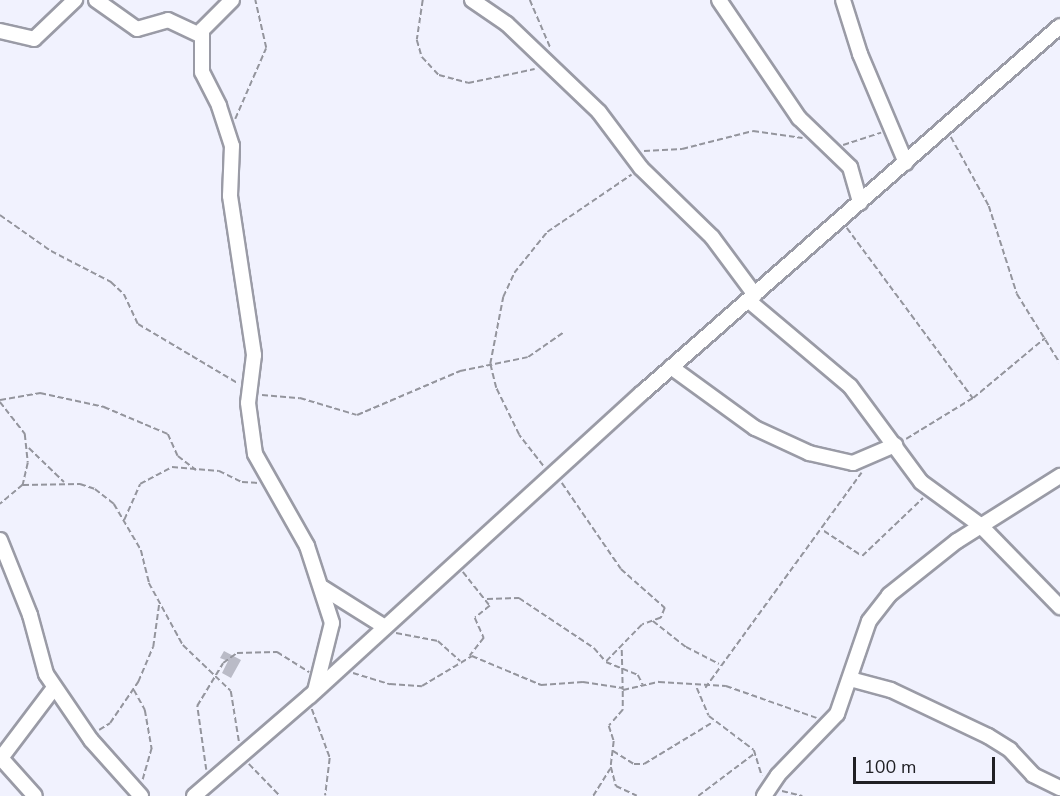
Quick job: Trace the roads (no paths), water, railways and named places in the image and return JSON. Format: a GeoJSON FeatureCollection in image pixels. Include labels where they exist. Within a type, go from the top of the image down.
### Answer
{"type":"FeatureCollection","features":[{"type":"Feature","properties":{"kind":"street"},"geometry":{"type":"LineString","coordinates":[[0,31],[34,39],[75,0]]}},
{"type":"Feature","properties":{"kind":"street"},"geometry":{"type":"LineString","coordinates":[[96,0],[137,29],[168,20],[200,35]]}},
{"type":"Feature","properties":{"kind":"street"},"geometry":{"type":"LineString","coordinates":[[232,0],[200,35],[203,79],[216,98],[229,132],[233,169],[230,196],[254,355],[250,390],[251,436],[267,482],[307,546],[323,588],[332,635],[315,688]]}},
{"type":"Feature","properties":{"kind":"street"},"geometry":{"type":"LineString","coordinates":[[472,0],[551,58],[599,112],[641,168],[712,237],[752,298],[850,386],[929,491],[981,525],[1060,607]]}},
{"type":"Feature","properties":{"kind":"street"},"geometry":{"type":"LineString","coordinates":[[719,0],[813,134],[850,167],[860,203]]}},
{"type":"Feature","properties":{"kind":"street"},"geometry":{"type":"LineString","coordinates":[[843,0],[891,130],[906,163]]}},
{"type":"Feature","properties":{"kind":"street"},"geometry":{"type":"LineString","coordinates":[[194,796],[315,688],[341,668],[671,367],[1060,26]]}},
{"type":"Feature","properties":{"kind":"street"},"geometry":{"type":"LineString","coordinates":[[671,367],[729,411],[780,441],[833,461],[870,460],[895,445]]}},
{"type":"Feature","properties":{"kind":"street"},"geometry":{"type":"LineString","coordinates":[[767,792],[832,723],[878,607],[904,580],[981,525],[1060,476]]}},
{"type":"Feature","properties":{"kind":"street"},"geometry":{"type":"LineString","coordinates":[[0,540],[30,615],[40,662],[54,688],[91,740],[137,794]]}},
{"type":"Feature","properties":{"kind":"street"},"geometry":{"type":"LineString","coordinates":[[323,588],[386,626]]}},
{"type":"Feature","properties":{"kind":"street"},"geometry":{"type":"LineString","coordinates":[[850,680],[891,690],[987,736],[1010,750],[1033,775],[1060,788]]}},
{"type":"Feature","properties":{"kind":"street"},"geometry":{"type":"LineString","coordinates":[[34,796],[0,757],[54,688]]}}]}
